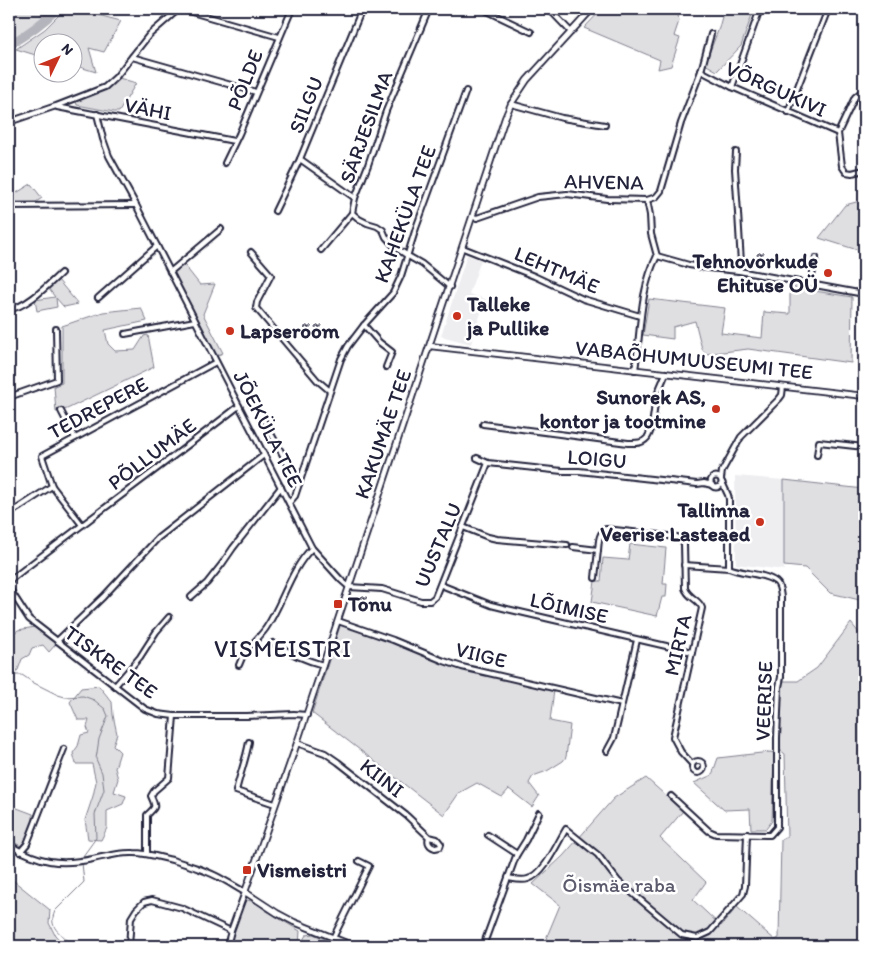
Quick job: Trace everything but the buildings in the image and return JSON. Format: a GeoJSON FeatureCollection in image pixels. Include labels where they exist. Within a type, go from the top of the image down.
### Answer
{"type":"FeatureCollection","features":[{"type":"Feature","properties":{"kind":"street"},"geometry":{"type":"LineString","coordinates":[[9,122],[105,87],[116,77],[149,35],[180,9],[279,37]]}},
{"type":"Feature","properties":{"kind":"street","name":"PÕLDE"},"geometry":{"type":"LineString","coordinates":[[225,163],[292,9]]}},
{"type":"Feature","properties":{"kind":"street","name":"SILGU"},"geometry":{"type":"LineString","coordinates":[[275,211],[300,159],[362,9]]}},
{"type":"Feature","properties":{"kind":"street","name":"SÄRJESILMA"},"geometry":{"type":"LineString","coordinates":[[321,250],[352,213],[355,198],[386,111],[429,9]]}},
{"type":"Feature","properties":{"kind":"street"},"geometry":{"type":"LineString","coordinates":[[483,9],[531,32]]}},
{"type":"Feature","properties":{"kind":"street"},"geometry":{"type":"LineString","coordinates":[[549,9],[571,32]]}},
{"type":"Feature","properties":{"kind":"street","name":"KAKUMÄE TEE"},"geometry":{"type":"LineString","coordinates":[[245,892],[297,743],[511,104],[527,80],[592,9]]}},
{"type":"Feature","properties":{"kind":"street"},"geometry":{"type":"LineString","coordinates":[[732,87],[760,9]]}},
{"type":"Feature","properties":{"kind":"street"},"geometry":{"type":"LineString","coordinates":[[788,112],[828,9]]}},
{"type":"Feature","properties":{"kind":"street","name":"AHVENA"},"geometry":{"type":"LineString","coordinates":[[473,217],[476,218],[538,197],[568,194],[607,199],[647,200],[656,197],[661,191],[681,123],[701,71],[711,34]]}},
{"type":"Feature","properties":{"kind":"street"},"geometry":{"type":"LineString","coordinates":[[132,57],[256,92]]}},
{"type":"Feature","properties":{"kind":"street","name":"VÕRGUKIVI"},"geometry":{"type":"LineString","coordinates":[[701,71],[732,87],[838,133]]}},
{"type":"Feature","properties":{"kind":"street","name":"KAHEKÜLA TEE"},"geometry":{"type":"LineString","coordinates":[[289,503],[295,496],[341,359],[364,324],[393,293],[401,276],[416,228],[466,91]]}},
{"type":"Feature","properties":{"kind":"street"},"geometry":{"type":"LineString","coordinates":[[864,92],[855,97],[838,133],[842,166],[846,172],[852,173],[864,170]]}},
{"type":"Feature","properties":{"kind":"street"},"geometry":{"type":"LineString","coordinates":[[511,104],[562,118],[605,125]]}},
{"type":"Feature","properties":{"kind":"street","name":"VÄHI"},"geometry":{"type":"LineString","coordinates":[[56,106],[234,141]]}},
{"type":"Feature","properties":{"kind":"street","name":"JÕEKÜLA TEE"},"geometry":{"type":"LineString","coordinates":[[97,114],[109,156],[312,548],[349,587]]}},
{"type":"Feature","properties":{"kind":"street"},"geometry":{"type":"LineString","coordinates":[[736,152],[735,169],[741,263],[739,271]]}},
{"type":"Feature","properties":{"kind":"street"},"geometry":{"type":"LineString","coordinates":[[300,159],[355,198]]}},
{"type":"Feature","properties":{"kind":"street"},"geometry":{"type":"LineString","coordinates":[[635,370],[640,316],[651,268],[657,256],[651,234],[647,200]]}},
{"type":"Feature","properties":{"kind":"street"},"geometry":{"type":"LineString","coordinates":[[9,206],[136,205]]}},
{"type":"Feature","properties":{"kind":"street"},"geometry":{"type":"LineString","coordinates":[[352,213],[359,219],[383,230],[386,237],[395,247],[422,264],[450,288]]}},
{"type":"Feature","properties":{"kind":"street"},"geometry":{"type":"LineString","coordinates":[[170,272],[221,229]]}},
{"type":"Feature","properties":{"kind":"street"},"geometry":{"type":"LineString","coordinates":[[98,298],[157,246]]}},
{"type":"Feature","properties":{"kind":"street","name":"LEHTMÄE"},"geometry":{"type":"LineString","coordinates":[[463,248],[534,276],[583,299],[640,316]]}},
{"type":"Feature","properties":{"kind":"street"},"geometry":{"type":"LineString","coordinates":[[251,252],[271,275],[257,302],[256,308],[317,380],[330,392]]}},
{"type":"Feature","properties":{"kind":"street"},"geometry":{"type":"LineString","coordinates":[[657,256],[689,265],[739,271],[864,294]]}},
{"type":"Feature","properties":{"kind":"street"},"geometry":{"type":"LineString","coordinates":[[810,284],[816,258]]}},
{"type":"Feature","properties":{"kind":"street"},"geometry":{"type":"LineString","coordinates":[[9,309],[22,306],[61,274]]}},
{"type":"Feature","properties":{"kind":"street"},"geometry":{"type":"LineString","coordinates":[[125,334],[195,321]]}},
{"type":"Feature","properties":{"kind":"street"},"geometry":{"type":"LineString","coordinates":[[364,324],[379,342],[392,352],[386,367]]}},
{"type":"Feature","properties":{"kind":"street"},"geometry":{"type":"LineString","coordinates":[[9,397],[57,380],[56,329]]}},
{"type":"Feature","properties":{"kind":"street","name":"VABAÕHUMUUSEUMI TEE"},"geometry":{"type":"LineString","coordinates":[[430,346],[864,396]]}},
{"type":"Feature","properties":{"kind":"street","name":"TEDREPERE"},"geometry":{"type":"LineString","coordinates":[[52,486],[42,456],[216,362]]}},
{"type":"Feature","properties":{"kind":"street"},"geometry":{"type":"LineString","coordinates":[[483,424],[628,443],[643,442],[648,438],[651,431],[656,399],[666,373]]}},
{"type":"Feature","properties":{"kind":"street"},"geometry":{"type":"LineString","coordinates":[[717,487],[720,485],[722,471],[737,441],[779,399],[782,395],[783,387]]}},
{"type":"Feature","properties":{"kind":"street"},"geometry":{"type":"LineString","coordinates":[[250,396],[299,484]]}},
{"type":"Feature","properties":{"kind":"street","name":"PÕLLUMÄE"},"geometry":{"type":"LineString","coordinates":[[9,581],[239,406]]}},
{"type":"Feature","properties":{"kind":"street"},"geometry":{"type":"LineString","coordinates":[[61,411],[75,438]]}},
{"type":"Feature","properties":{"kind":"street"},"geometry":{"type":"LineString","coordinates":[[817,455],[818,442],[864,447]]}},
{"type":"Feature","properties":{"kind":"street"},"geometry":{"type":"LineString","coordinates":[[57,642],[158,538],[264,454]]}},
{"type":"Feature","properties":{"kind":"street"},"geometry":{"type":"LineString","coordinates":[[477,458],[488,463]]}},
{"type":"Feature","properties":{"kind":"street","name":"UUSTALU"},"geometry":{"type":"LineString","coordinates":[[349,587],[382,589],[421,601],[430,601],[435,597],[488,463]]}},
{"type":"Feature","properties":{"kind":"street","name":"LOIGU"},"geometry":{"type":"LineString","coordinates":[[488,463],[697,484],[711,480]]}},
{"type":"Feature","properties":{"kind":"street"},"geometry":{"type":"LineString","coordinates":[[722,471],[711,480],[712,485],[726,490]]}},
{"type":"Feature","properties":{"kind":"street"},"geometry":{"type":"LineString","coordinates":[[684,564],[729,568],[729,499],[721,480],[718,476],[715,476]]}},
{"type":"Feature","properties":{"kind":"street","name":"LOIGU"},"geometry":{"type":"LineString","coordinates":[[704,483],[712,485]]}},
{"type":"Feature","properties":{"kind":"street"},"geometry":{"type":"LineString","coordinates":[[9,514],[52,486],[82,525]]}},
{"type":"Feature","properties":{"kind":"street"},"geometry":{"type":"LineString","coordinates":[[191,597],[222,564],[281,487]]}},
{"type":"Feature","properties":{"kind":"street"},"geometry":{"type":"LineString","coordinates":[[463,528],[497,539],[567,545]]}},
{"type":"Feature","properties":{"kind":"street","name":"MIRTA"},"geometry":{"type":"LineString","coordinates":[[598,550],[600,535],[606,529],[676,537],[682,540],[684,544],[684,588],[686,593],[698,601],[702,608],[673,737],[680,752],[692,764]]}},
{"type":"Feature","properties":{"kind":"street"},"geometry":{"type":"LineString","coordinates":[[573,547],[598,550],[595,578]]}},
{"type":"Feature","properties":{"kind":"street"},"geometry":{"type":"LineString","coordinates":[[239,665],[246,650],[266,630],[290,582],[306,554],[312,548]]}},
{"type":"Feature","properties":{"kind":"street","name":"VEERISE"},"geometry":{"type":"LineString","coordinates":[[671,796],[709,831],[716,834],[770,835],[777,827],[777,738],[781,677],[780,587],[776,582],[765,577],[729,568]]}},
{"type":"Feature","properties":{"kind":"street","name":"LÕIMISE"},"geometry":{"type":"LineString","coordinates":[[441,585],[507,609],[692,652]]}},
{"type":"Feature","properties":{"kind":"street","name":"TISKRE TEE"},"geometry":{"type":"LineString","coordinates":[[9,588],[29,619],[144,709],[158,714],[174,716],[306,715]]}},
{"type":"Feature","properties":{"kind":"street"},"geometry":{"type":"LineString","coordinates":[[115,686],[140,657],[156,632],[169,617]]}},
{"type":"Feature","properties":{"kind":"street","name":"VIIGE"},"geometry":{"type":"LineString","coordinates":[[338,621],[462,667],[622,704]]}},
{"type":"Feature","properties":{"kind":"street"},"geometry":{"type":"LineString","coordinates":[[607,751],[614,738],[637,640]]}},
{"type":"Feature","properties":{"kind":"street"},"geometry":{"type":"LineString","coordinates":[[273,643],[305,660],[323,665]]}},
{"type":"Feature","properties":{"kind":"street"},"geometry":{"type":"LineString","coordinates":[[147,854],[147,815],[155,806],[151,796],[169,778],[174,716]]}},
{"type":"Feature","properties":{"kind":"street"},"geometry":{"type":"LineString","coordinates":[[249,742],[236,791],[275,804]]}},
{"type":"Feature","properties":{"kind":"street","name":"KIINI"},"geometry":{"type":"LineString","coordinates":[[297,743],[325,753],[338,762],[407,816],[429,837],[436,839],[441,846],[432,848],[429,844],[429,837]]}},
{"type":"Feature","properties":{"kind":"street"},"geometry":{"type":"LineString","coordinates":[[20,852],[26,844],[64,749]]}},
{"type":"Feature","properties":{"kind":"street"},"geometry":{"type":"LineString","coordinates":[[483,946],[517,854],[539,813]]}},
{"type":"Feature","properties":{"kind":"street"},"geometry":{"type":"LineString","coordinates":[[508,878],[525,880],[539,872],[566,829],[598,855],[618,881],[666,922],[682,935],[697,938],[710,932],[743,894],[746,886],[747,834]]}},
{"type":"Feature","properties":{"kind":"street"},"geometry":{"type":"LineString","coordinates":[[488,835],[517,854]]}},
{"type":"Feature","properties":{"kind":"street"},"geometry":{"type":"LineString","coordinates":[[9,846],[20,852],[60,863],[77,862],[121,853],[147,854],[205,871],[245,892],[277,913],[305,927],[354,946]]}},
{"type":"Feature","properties":{"kind":"street"},"geometry":{"type":"LineString","coordinates":[[333,938],[369,866],[359,861]]}},
{"type":"Feature","properties":{"kind":"street"},"geometry":{"type":"LineString","coordinates":[[227,946],[245,892]]}},
{"type":"Feature","properties":{"kind":"street"},"geometry":{"type":"LineString","coordinates":[[128,946],[131,918],[144,902],[152,900],[182,908],[231,931]]}},
{"type":"Feature","properties":{"kind":"shaded area"},"geometry":{"type":"Polygon","coordinates":[[[467,255],[481,260],[469,294],[486,299],[471,344],[441,336],[467,255]]]}},
{"type":"Feature","properties":{"kind":"shaded area","name":"Tallinna Veerise Lasteaed"},"geometry":{"type":"Polygon","coordinates":[[[735,476],[784,480],[784,570],[736,564],[735,476]]]}},
{"type":"Feature","properties":{"kind":"green space"},"geometry":{"type":"Polygon","coordinates":[[[9,9],[50,9],[9,49],[9,9]]]}},
{"type":"Feature","properties":{"kind":"green space"},"geometry":{"type":"Polygon","coordinates":[[[65,9],[101,9],[98,15],[121,21],[104,52],[89,48],[96,72],[82,68],[82,32],[41,32],[65,9]]]}},
{"type":"Feature","properties":{"kind":"green space"},"geometry":{"type":"Polygon","coordinates":[[[602,9],[677,9],[679,21],[674,36],[680,38],[671,66],[658,69],[660,60],[584,28],[602,9]]]}},
{"type":"Feature","properties":{"kind":"green space"},"geometry":{"type":"Polygon","coordinates":[[[724,9],[754,9],[741,46],[717,71],[705,64],[724,9]]]}},
{"type":"Feature","properties":{"kind":"green space"},"geometry":{"type":"Polygon","coordinates":[[[32,38],[32,54],[16,49],[32,38]]]}},
{"type":"Feature","properties":{"kind":"green space"},"geometry":{"type":"Polygon","coordinates":[[[119,78],[136,83],[119,112],[77,105],[76,101],[99,92],[119,78]]]}},
{"type":"Feature","properties":{"kind":"green space"},"geometry":{"type":"Polygon","coordinates":[[[31,184],[42,198],[36,202],[13,202],[10,197],[31,184]]]}},
{"type":"Feature","properties":{"kind":"green space"},"geometry":{"type":"Polygon","coordinates":[[[864,200],[864,252],[819,238],[845,205],[864,200]]]}},
{"type":"Feature","properties":{"kind":"green space"},"geometry":{"type":"Polygon","coordinates":[[[185,261],[185,266],[200,285],[215,284],[203,314],[223,353],[218,355],[215,355],[173,271],[185,261]]]}},
{"type":"Feature","properties":{"kind":"green space"},"geometry":{"type":"Polygon","coordinates":[[[58,280],[78,304],[64,307],[56,298],[57,307],[37,311],[35,300],[55,297],[48,288],[58,280]]]}},
{"type":"Feature","properties":{"kind":"green space"},"geometry":{"type":"Polygon","coordinates":[[[790,287],[852,297],[851,363],[748,349],[706,354],[702,349],[695,321],[673,327],[673,339],[643,335],[649,299],[725,308],[721,333],[762,338],[764,312],[790,314],[790,287]]]}},
{"type":"Feature","properties":{"kind":"green space"},"geometry":{"type":"Polygon","coordinates":[[[141,308],[147,321],[105,330],[108,344],[115,351],[135,350],[144,336],[148,335],[154,367],[67,409],[56,412],[54,386],[62,383],[62,326],[103,312],[141,308]]]}},
{"type":"Feature","properties":{"kind":"green space"},"geometry":{"type":"Polygon","coordinates":[[[784,480],[864,489],[864,601],[830,593],[805,568],[784,566],[784,480]]]}},
{"type":"Feature","properties":{"kind":"green space"},"geometry":{"type":"Polygon","coordinates":[[[630,544],[666,548],[663,584],[667,584],[666,597],[662,597],[657,616],[592,602],[595,581],[601,581],[603,558],[628,560],[630,544]]]}},
{"type":"Feature","properties":{"kind":"green space"},"geometry":{"type":"Polygon","coordinates":[[[341,623],[385,638],[444,663],[554,690],[550,721],[570,725],[566,757],[547,771],[533,776],[529,783],[539,796],[532,807],[509,789],[502,797],[477,783],[459,793],[444,815],[312,713],[341,623]]]}},
{"type":"Feature","properties":{"kind":"green space","name":"Õismäe raba"},"geometry":{"type":"Polygon","coordinates":[[[851,623],[864,639],[864,946],[543,946],[560,905],[533,884],[563,856],[614,798],[646,778],[683,811],[660,838],[706,882],[693,900],[721,926],[737,907],[775,940],[779,938],[781,840],[787,837],[785,754],[780,750],[783,681],[798,681],[817,668],[851,623]]]}},
{"type":"Feature","properties":{"kind":"green space"},"geometry":{"type":"Polygon","coordinates":[[[35,627],[56,644],[49,652],[43,645],[32,648],[29,655],[22,659],[18,670],[9,677],[9,637],[18,630],[35,627]]]}},
{"type":"Feature","properties":{"kind":"green space"},"geometry":{"type":"Polygon","coordinates":[[[99,686],[112,702],[117,734],[113,745],[120,752],[115,768],[118,779],[114,792],[126,796],[123,804],[107,811],[107,828],[101,840],[88,839],[85,820],[96,782],[92,764],[76,764],[73,753],[78,746],[81,735],[89,733],[87,727],[89,720],[78,720],[70,702],[81,688],[99,686]]]}},
{"type":"Feature","properties":{"kind":"green space"},"geometry":{"type":"Polygon","coordinates":[[[774,753],[772,821],[766,829],[751,829],[750,809],[724,810],[694,783],[712,775],[718,758],[774,753]]]}},
{"type":"Feature","properties":{"kind":"green space"},"geometry":{"type":"Polygon","coordinates":[[[9,805],[33,814],[33,823],[30,831],[21,846],[9,840],[9,805]]]}},
{"type":"Feature","properties":{"kind":"green space"},"geometry":{"type":"Polygon","coordinates":[[[9,877],[50,910],[49,923],[55,935],[65,946],[9,946],[9,877]]]}},
{"type":"Feature","properties":{"kind":"green space"},"geometry":{"type":"Polygon","coordinates":[[[247,900],[255,902],[300,931],[299,946],[230,946],[243,904],[247,900]]]}},
{"type":"Feature","properties":{"kind":"green space"},"geometry":{"type":"Polygon","coordinates":[[[313,934],[342,946],[302,946],[306,935],[313,934]]]}},
{"type":"Feature","properties":{"kind":"waterway"},"geometry":{"type":"LineString","coordinates":[[9,45],[57,9]]}},
{"type":"Feature","properties":{"kind":"waterway"},"geometry":{"type":"LineString","coordinates":[[9,681],[15,675],[22,675],[58,695],[65,697],[83,696],[94,700],[105,709],[108,716],[99,739],[96,759],[102,773],[104,790],[95,814],[96,838],[83,856],[83,859]]}},
{"type":"Feature","properties":{"kind":"waterway"},"geometry":{"type":"LineString","coordinates":[[69,946],[55,927],[53,918],[55,911],[84,882],[82,863]]}},
{"type":"Feature","properties":{"kind":"place","name":"Tehnovõrkude Ehituse OÜ"},"geometry":{"type":"Point","coordinates":[828,273]}},
{"type":"Feature","properties":{"kind":"place","name":"Talleke ja Pullike"},"geometry":{"type":"Point","coordinates":[457,316]}},
{"type":"Feature","properties":{"kind":"place","name":"Lapserõõm"},"geometry":{"type":"Point","coordinates":[230,331]}},
{"type":"Feature","properties":{"kind":"place","name":"Sunorek AS, kontor ja tootmine"},"geometry":{"type":"Point","coordinates":[716,409]}},
{"type":"Feature","properties":{"kind":"place","name":"Tallinna Veerise Lasteaed"},"geometry":{"type":"Point","coordinates":[760,522]}},
{"type":"Feature","properties":{"kind":"place","name":"Tõnu"},"geometry":{"type":"Point","coordinates":[338,604]}},
{"type":"Feature","properties":{"kind":"place","name":"Vismeistri"},"geometry":{"type":"Point","coordinates":[247,870]}},
{"type":"Feature","properties":{"kind":"district","name":"VISMEISTRI"},"geometry":{"type":"Point","coordinates":[283,649]}}]}
